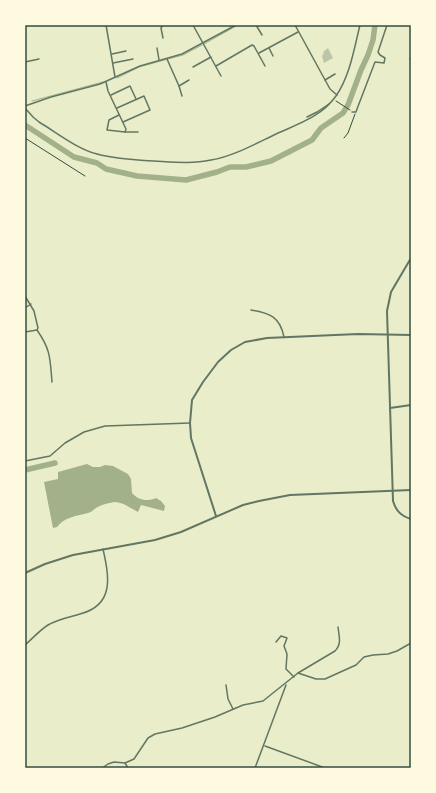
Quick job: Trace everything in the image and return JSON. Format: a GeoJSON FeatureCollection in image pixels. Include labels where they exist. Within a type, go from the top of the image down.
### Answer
{"type":"FeatureCollection","features":[{"type":"Feature","properties":{"kind":"street"},"geometry":{"type":"LineString","coordinates":[[106,25],[116,77]]}},
{"type":"Feature","properties":{"kind":"street"},"geometry":{"type":"LineString","coordinates":[[163,25],[161,28],[163,38]]}},
{"type":"Feature","properties":{"kind":"street"},"geometry":{"type":"LineString","coordinates":[[193,25],[221,76]]}},
{"type":"Feature","properties":{"kind":"street"},"geometry":{"type":"LineString","coordinates":[[236,25],[182,54],[140,66],[106,82],[51,97],[25,107],[33,118],[39,122],[96,154],[130,159],[182,163],[212,160],[237,152],[318,115],[337,95],[344,83],[360,25]]}},
{"type":"Feature","properties":{"kind":"street"},"geometry":{"type":"LineString","coordinates":[[256,25],[262,35]]}},
{"type":"Feature","properties":{"kind":"street"},"geometry":{"type":"LineString","coordinates":[[295,25],[330,89],[337,95]]}},
{"type":"Feature","properties":{"kind":"street"},"geometry":{"type":"LineString","coordinates":[[352,112],[356,112],[375,62],[384,63],[385,58],[378,52],[387,25]]}},
{"type":"Feature","properties":{"kind":"street"},"geometry":{"type":"LineString","coordinates":[[259,53],[298,32]]}},
{"type":"Feature","properties":{"kind":"street"},"geometry":{"type":"LineString","coordinates":[[216,66],[252,45],[265,66]]}},
{"type":"Feature","properties":{"kind":"street"},"geometry":{"type":"LineString","coordinates":[[156,48],[159,61]]}},
{"type":"Feature","properties":{"kind":"street"},"geometry":{"type":"LineString","coordinates":[[269,48],[273,56]]}},
{"type":"Feature","properties":{"kind":"street"},"geometry":{"type":"LineString","coordinates":[[112,54],[126,51]]}},
{"type":"Feature","properties":{"kind":"street"},"geometry":{"type":"LineString","coordinates":[[193,66],[211,57]]}},
{"type":"Feature","properties":{"kind":"street"},"geometry":{"type":"LineString","coordinates":[[25,62],[40,59]]}},
{"type":"Feature","properties":{"kind":"street"},"geometry":{"type":"LineString","coordinates":[[113,63],[132,59]]}},
{"type":"Feature","properties":{"kind":"street"},"geometry":{"type":"LineString","coordinates":[[167,59],[182,96]]}},
{"type":"Feature","properties":{"kind":"street"},"geometry":{"type":"LineString","coordinates":[[325,80],[336,74]]}},
{"type":"Feature","properties":{"kind":"street"},"geometry":{"type":"LineString","coordinates":[[178,86],[189,80]]}},
{"type":"Feature","properties":{"kind":"street"},"geometry":{"type":"LineString","coordinates":[[106,82],[126,129],[125,132]]}},
{"type":"Feature","properties":{"kind":"street"},"geometry":{"type":"LineString","coordinates":[[111,95],[130,86],[136,99]]}},
{"type":"Feature","properties":{"kind":"street"},"geometry":{"type":"LineString","coordinates":[[117,108],[144,96],[150,110],[123,122]]}},
{"type":"Feature","properties":{"kind":"street"},"geometry":{"type":"LineString","coordinates":[[307,117],[330,103]]}},
{"type":"Feature","properties":{"kind":"street"},"geometry":{"type":"LineString","coordinates":[[120,114],[109,120],[107,130],[138,132]]}},
{"type":"Feature","properties":{"kind":"street"},"geometry":{"type":"LineString","coordinates":[[411,258],[392,292],[388,302],[387,311],[392,491],[395,507],[402,515],[411,519]]}},
{"type":"Feature","properties":{"kind":"street"},"geometry":{"type":"LineString","coordinates":[[25,296],[31,304],[38,330],[50,353],[52,382]]}},
{"type":"Feature","properties":{"kind":"street"},"geometry":{"type":"LineString","coordinates":[[25,308],[31,304]]}},
{"type":"Feature","properties":{"kind":"street"},"geometry":{"type":"LineString","coordinates":[[251,310],[264,312],[272,316],[280,326],[284,337]]}},
{"type":"Feature","properties":{"kind":"street"},"geometry":{"type":"LineString","coordinates":[[25,332],[38,330]]}},
{"type":"Feature","properties":{"kind":"street"},"geometry":{"type":"LineString","coordinates":[[216,516],[191,438],[190,423],[192,400],[218,362],[231,350],[245,342],[266,338],[358,334],[411,335]]}},
{"type":"Feature","properties":{"kind":"street"},"geometry":{"type":"LineString","coordinates":[[390,408],[411,405]]}},
{"type":"Feature","properties":{"kind":"street"},"geometry":{"type":"LineString","coordinates":[[25,462],[50,456],[65,443],[84,432],[105,426],[190,423]]}},
{"type":"Feature","properties":{"kind":"street"},"geometry":{"type":"LineString","coordinates":[[25,573],[45,564],[73,555],[155,540],[182,532],[243,505],[290,495],[411,490]]}},
{"type":"Feature","properties":{"kind":"street"},"geometry":{"type":"LineString","coordinates":[[25,645],[49,624],[93,610],[104,600],[108,587],[108,570],[103,549]]}},
{"type":"Feature","properties":{"kind":"street"},"geometry":{"type":"LineString","coordinates":[[102,768],[114,762],[125,763],[136,757],[148,738],[154,734],[194,724],[248,704],[263,701],[298,673],[335,651],[339,647],[340,643],[338,627]]}},
{"type":"Feature","properties":{"kind":"street"},"geometry":{"type":"LineString","coordinates":[[276,642],[281,636],[287,638],[284,646],[287,654],[286,667],[294,677]]}},
{"type":"Feature","properties":{"kind":"street"},"geometry":{"type":"LineString","coordinates":[[298,673],[316,679],[325,680],[356,665],[364,657],[388,654],[411,643]]}},
{"type":"Feature","properties":{"kind":"street"},"geometry":{"type":"LineString","coordinates":[[256,768],[286,683]]}},
{"type":"Feature","properties":{"kind":"street"},"geometry":{"type":"LineString","coordinates":[[226,685],[228,699],[233,709]]}},
{"type":"Feature","properties":{"kind":"street"},"geometry":{"type":"LineString","coordinates":[[264,745],[325,768]]}},
{"type":"Feature","properties":{"kind":"street"},"geometry":{"type":"LineString","coordinates":[[125,763],[128,768]]}},
{"type":"Feature","properties":{"kind":"path"},"geometry":{"type":"LineString","coordinates":[[334,99],[352,112]]}},
{"type":"Feature","properties":{"kind":"path"},"geometry":{"type":"LineString","coordinates":[[344,138],[356,112]]}},
{"type":"Feature","properties":{"kind":"path"},"geometry":{"type":"LineString","coordinates":[[25,138],[85,176]]}},
{"type":"Feature","properties":{"kind":"shaded area"},"geometry":{"type":"Polygon","coordinates":[[[87,464],[93,467],[105,465],[113,466],[128,474],[131,479],[132,493],[143,500],[156,498],[165,506],[164,511],[141,505],[138,512],[123,504],[114,502],[100,506],[89,513],[67,519],[57,527],[53,528],[44,482],[58,479],[58,472],[87,464]]]}},
{"type":"Feature","properties":{"kind":"building"},"geometry":{"type":"Polygon","coordinates":[[[328,48],[333,58],[324,63],[322,56],[324,53],[323,52],[328,48]]]}},
{"type":"Feature","properties":{"kind":"waterway"},"geometry":{"type":"LineString","coordinates":[[204,44],[238,25]]}},
{"type":"Feature","properties":{"kind":"waterway"},"geometry":{"type":"LineString","coordinates":[[25,125],[74,157],[97,163],[106,169],[137,176],[186,180],[230,167],[246,167],[271,161],[312,140],[321,128],[343,113],[348,105],[368,55],[373,40],[375,25]]}},
{"type":"Feature","properties":{"kind":"waterway"},"geometry":{"type":"LineString","coordinates":[[117,78],[139,67],[183,55],[202,45]]}},
{"type":"Feature","properties":{"kind":"waterway"},"geometry":{"type":"LineString","coordinates":[[32,101],[103,82]]}},
{"type":"Feature","properties":{"kind":"waterway"},"geometry":{"type":"LineString","coordinates":[[25,470],[55,463]]}}]}
